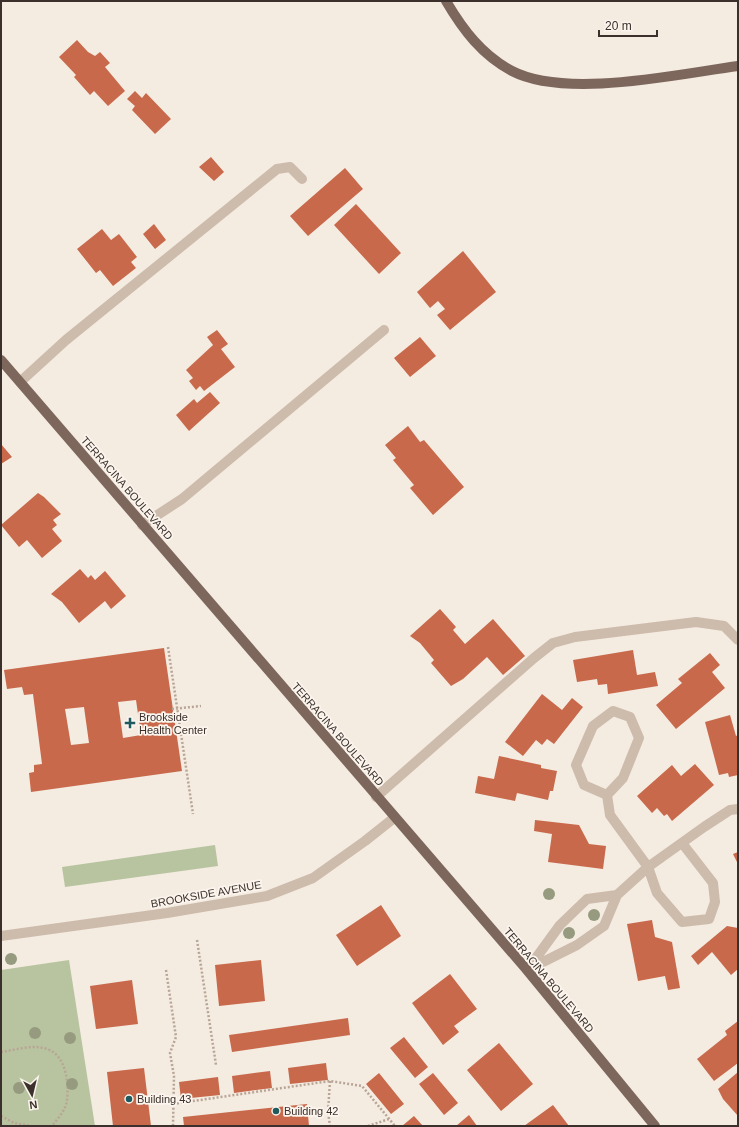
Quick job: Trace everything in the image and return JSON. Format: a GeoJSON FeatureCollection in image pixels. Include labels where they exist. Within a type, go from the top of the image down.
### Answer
{"type":"FeatureCollection","features":[{"type":"Feature","properties":{"kind":"main road"},"geometry":{"type":"LineString","coordinates":[[446,1],[465,31],[478,46],[497,62],[514,72],[554,83],[613,82],[738,66]]}},
{"type":"Feature","properties":{"kind":"main road","name":"TERRACINA BOULEVARD"},"geometry":{"type":"LineString","coordinates":[[1,360],[394,818],[527,970],[655,1126]]}},
{"type":"Feature","properties":{"kind":"street"},"geometry":{"type":"LineString","coordinates":[[20,382],[66,340],[277,169],[290,167],[302,179]]}},
{"type":"Feature","properties":{"kind":"street"},"geometry":{"type":"LineString","coordinates":[[142,525],[182,499],[384,330]]}},
{"type":"Feature","properties":{"kind":"street"},"geometry":{"type":"LineString","coordinates":[[376,797],[552,643],[574,637],[696,622],[724,626],[738,640]]}},
{"type":"Feature","properties":{"kind":"street"},"geometry":{"type":"LineString","coordinates":[[613,711],[630,717],[639,738],[623,778],[606,795],[584,785],[576,765],[592,726],[613,711]]}},
{"type":"Feature","properties":{"kind":"street"},"geometry":{"type":"LineString","coordinates":[[606,795],[610,815],[648,867],[657,893],[682,922],[709,919],[715,902],[713,883],[682,843]]}},
{"type":"Feature","properties":{"kind":"street"},"geometry":{"type":"LineString","coordinates":[[527,970],[577,945],[604,926],[617,895],[648,867],[730,810],[738,809]]}},
{"type":"Feature","properties":{"kind":"street","name":"BROOKSIDE AVENUE"},"geometry":{"type":"LineString","coordinates":[[1,936],[167,913],[267,896],[312,878],[366,841],[394,818]]}},
{"type":"Feature","properties":{"kind":"street"},"geometry":{"type":"LineString","coordinates":[[527,970],[560,925],[587,899],[617,895]]}},
{"type":"Feature","properties":{"kind":"path"},"geometry":{"type":"LineString","coordinates":[[168,647],[193,814]]}},
{"type":"Feature","properties":{"kind":"path"},"geometry":{"type":"LineString","coordinates":[[172,709],[201,706]]}},
{"type":"Feature","properties":{"kind":"path"},"geometry":{"type":"LineString","coordinates":[[197,940],[216,1065]]}},
{"type":"Feature","properties":{"kind":"path"},"geometry":{"type":"LineString","coordinates":[[166,970],[176,1037],[170,1052],[174,1076],[173,1126]]}},
{"type":"Feature","properties":{"kind":"path"},"geometry":{"type":"LineString","coordinates":[[1,1052],[33,1047],[48,1049],[60,1057],[64,1066],[67,1100],[62,1114],[52,1126]]}},
{"type":"Feature","properties":{"kind":"path"},"geometry":{"type":"LineString","coordinates":[[173,1104],[330,1081],[362,1086],[395,1126]]}},
{"type":"Feature","properties":{"kind":"path"},"geometry":{"type":"LineString","coordinates":[[330,1081],[328,1112],[330,1126]]}},
{"type":"Feature","properties":{"kind":"path"},"geometry":{"type":"LineString","coordinates":[[1,1116],[14,1123],[31,1126]]}},
{"type":"Feature","properties":{"kind":"path"},"geometry":{"type":"LineString","coordinates":[[368,1126],[389,1119]]}},
{"type":"Feature","properties":{"kind":"green space"},"geometry":{"type":"Polygon","coordinates":[[[215,845],[218,866],[65,887],[62,867],[215,845]]]}},
{"type":"Feature","properties":{"kind":"green space"},"geometry":{"type":"Polygon","coordinates":[[[69,960],[95,1126],[1,1126],[1,970],[69,960]]]}},
{"type":"Feature","properties":{"kind":"building"},"geometry":{"type":"Polygon","coordinates":[[[77,40],[88,52],[95,56],[100,52],[110,63],[105,67],[125,91],[108,106],[94,91],[90,95],[74,77],[76,75],[59,57],[77,40]]]}},
{"type":"Feature","properties":{"kind":"building"},"geometry":{"type":"Polygon","coordinates":[[[135,91],[142,98],[146,93],[171,119],[155,134],[132,110],[135,106],[127,99],[135,91]]]}},
{"type":"Feature","properties":{"kind":"building"},"geometry":{"type":"Polygon","coordinates":[[[211,157],[224,172],[214,181],[199,167],[211,157]]]}},
{"type":"Feature","properties":{"kind":"building"},"geometry":{"type":"Polygon","coordinates":[[[345,168],[363,189],[308,236],[290,216],[345,168]]]}},
{"type":"Feature","properties":{"kind":"building"},"geometry":{"type":"Polygon","coordinates":[[[356,204],[401,253],[379,274],[334,225],[356,204]]]}},
{"type":"Feature","properties":{"kind":"building"},"geometry":{"type":"Polygon","coordinates":[[[154,224],[166,240],[155,249],[143,234],[154,224]]]}},
{"type":"Feature","properties":{"kind":"building"},"geometry":{"type":"Polygon","coordinates":[[[102,229],[111,240],[119,234],[137,257],[131,262],[136,268],[113,286],[100,270],[96,273],[77,249],[102,229]]]}},
{"type":"Feature","properties":{"kind":"building"},"geometry":{"type":"Polygon","coordinates":[[[463,251],[496,292],[450,330],[437,315],[445,309],[438,301],[430,308],[417,292],[463,251]]]}},
{"type":"Feature","properties":{"kind":"building"},"geometry":{"type":"Polygon","coordinates":[[[217,330],[228,344],[221,349],[235,367],[204,391],[200,386],[196,390],[189,381],[193,378],[186,370],[213,345],[207,337],[217,330]]]}},
{"type":"Feature","properties":{"kind":"building"},"geometry":{"type":"Polygon","coordinates":[[[420,337],[436,356],[410,377],[394,358],[420,337]]]}},
{"type":"Feature","properties":{"kind":"building"},"geometry":{"type":"Polygon","coordinates":[[[210,392],[220,403],[189,431],[176,415],[194,399],[197,403],[210,392]]]}},
{"type":"Feature","properties":{"kind":"building"},"geometry":{"type":"Polygon","coordinates":[[[408,426],[420,442],[424,440],[464,487],[433,515],[410,488],[414,485],[393,460],[396,458],[385,445],[408,426]]]}},
{"type":"Feature","properties":{"kind":"building"},"geometry":{"type":"Polygon","coordinates":[[[1,444],[12,457],[1,464],[1,444]]]}},
{"type":"Feature","properties":{"kind":"building"},"geometry":{"type":"Polygon","coordinates":[[[38,493],[61,514],[53,520],[57,525],[52,529],[62,541],[42,558],[27,540],[19,547],[1,525],[38,493]]]}},
{"type":"Feature","properties":{"kind":"building"},"geometry":{"type":"Polygon","coordinates":[[[80,569],[88,578],[91,575],[95,580],[105,571],[126,596],[111,609],[105,601],[79,623],[62,602],[51,594],[80,569]]]}},
{"type":"Feature","properties":{"kind":"building"},"geometry":{"type":"Polygon","coordinates":[[[440,609],[456,627],[453,630],[465,644],[493,619],[525,656],[503,675],[487,657],[463,679],[451,686],[431,663],[434,660],[420,643],[410,636],[440,609]]]}},
{"type":"Feature","properties":{"kind":"building"},"geometry":{"type":"Polygon","coordinates":[[[164,648],[182,771],[31,792],[29,773],[34,772],[34,765],[42,764],[33,694],[24,695],[22,687],[7,689],[4,670],[164,648]],[[136,700],[118,702],[123,738],[141,735],[136,700]],[[84,707],[65,709],[71,745],[89,743],[84,707]]]}},
{"type":"Feature","properties":{"kind":"building"},"geometry":{"type":"Polygon","coordinates":[[[633,650],[637,675],[655,672],[658,686],[608,694],[607,684],[598,685],[597,679],[577,682],[573,660],[633,650]]]}},
{"type":"Feature","properties":{"kind":"building"},"geometry":{"type":"Polygon","coordinates":[[[710,653],[720,665],[712,672],[725,688],[676,729],[656,705],[682,683],[678,679],[710,653]]]}},
{"type":"Feature","properties":{"kind":"building"},"geometry":{"type":"Polygon","coordinates":[[[542,694],[562,710],[572,698],[583,707],[554,744],[547,739],[542,745],[536,740],[523,756],[505,742],[542,694]]]}},
{"type":"Feature","properties":{"kind":"building"},"geometry":{"type":"Polygon","coordinates":[[[730,715],[736,736],[738,735],[738,775],[729,777],[728,773],[719,775],[705,722],[730,715]]]}},
{"type":"Feature","properties":{"kind":"building"},"geometry":{"type":"Polygon","coordinates":[[[499,756],[541,765],[541,768],[557,771],[553,791],[550,791],[548,800],[517,793],[515,801],[475,793],[478,776],[494,779],[499,756]]]}},
{"type":"Feature","properties":{"kind":"building"},"geometry":{"type":"Polygon","coordinates":[[[695,764],[714,785],[672,821],[667,814],[664,816],[657,808],[652,813],[637,796],[672,765],[681,776],[695,764]]]}},
{"type":"Feature","properties":{"kind":"building"},"geometry":{"type":"Polygon","coordinates":[[[535,820],[579,825],[589,844],[606,846],[603,869],[548,862],[552,834],[534,831],[535,820]]]}},
{"type":"Feature","properties":{"kind":"building"},"geometry":{"type":"Polygon","coordinates":[[[738,852],[738,864],[733,854],[738,852]]]}},
{"type":"Feature","properties":{"kind":"building"},"geometry":{"type":"Polygon","coordinates":[[[381,905],[401,936],[357,966],[336,935],[381,905]]]}},
{"type":"Feature","properties":{"kind":"building"},"geometry":{"type":"Polygon","coordinates":[[[652,920],[655,937],[672,942],[680,988],[668,990],[665,976],[638,981],[627,924],[652,920]]]}},
{"type":"Feature","properties":{"kind":"building"},"geometry":{"type":"Polygon","coordinates":[[[727,926],[738,928],[738,969],[731,975],[712,952],[698,965],[691,956],[727,926]]]}},
{"type":"Feature","properties":{"kind":"building"},"geometry":{"type":"Polygon","coordinates":[[[261,960],[265,1001],[219,1006],[215,965],[261,960]]]}},
{"type":"Feature","properties":{"kind":"building"},"geometry":{"type":"Polygon","coordinates":[[[450,974],[477,1009],[454,1026],[459,1032],[443,1045],[412,1003],[450,974]]]}},
{"type":"Feature","properties":{"kind":"building"},"geometry":{"type":"Polygon","coordinates":[[[132,980],[138,1024],[96,1029],[90,986],[132,980]]]}},
{"type":"Feature","properties":{"kind":"building"},"geometry":{"type":"Polygon","coordinates":[[[348,1018],[350,1035],[232,1052],[229,1035],[348,1018]]]}},
{"type":"Feature","properties":{"kind":"building"},"geometry":{"type":"Polygon","coordinates":[[[738,1021],[738,1063],[714,1081],[697,1059],[727,1035],[725,1031],[738,1021]]]}},
{"type":"Feature","properties":{"kind":"building"},"geometry":{"type":"Polygon","coordinates":[[[404,1037],[428,1067],[415,1078],[390,1048],[404,1037]]]}},
{"type":"Feature","properties":{"kind":"building"},"geometry":{"type":"Polygon","coordinates":[[[499,1043],[533,1084],[501,1111],[467,1070],[499,1043]]]}},
{"type":"Feature","properties":{"kind":"building"},"geometry":{"type":"Polygon","coordinates":[[[326,1063],[328,1080],[290,1084],[288,1068],[326,1063]]]}},
{"type":"Feature","properties":{"kind":"building","name":"Building 43"},"geometry":{"type":"Polygon","coordinates":[[[144,1068],[151,1126],[113,1126],[107,1072],[144,1068]]]}},
{"type":"Feature","properties":{"kind":"building"},"geometry":{"type":"Polygon","coordinates":[[[270,1071],[272,1088],[234,1093],[232,1076],[270,1071]]]}},
{"type":"Feature","properties":{"kind":"building"},"geometry":{"type":"Polygon","coordinates":[[[738,1072],[738,1116],[723,1099],[718,1089],[738,1072]]]}},
{"type":"Feature","properties":{"kind":"building"},"geometry":{"type":"Polygon","coordinates":[[[379,1073],[404,1104],[391,1114],[366,1084],[379,1073]]]}},
{"type":"Feature","properties":{"kind":"building"},"geometry":{"type":"Polygon","coordinates":[[[433,1073],[458,1103],[444,1115],[419,1084],[433,1073]]]}},
{"type":"Feature","properties":{"kind":"building"},"geometry":{"type":"Polygon","coordinates":[[[218,1077],[220,1095],[181,1099],[179,1082],[218,1077]]]}},
{"type":"Feature","properties":{"kind":"building","name":"Building 42"},"geometry":{"type":"Polygon","coordinates":[[[307,1104],[309,1126],[184,1126],[183,1117],[307,1104]]]}},
{"type":"Feature","properties":{"kind":"building"},"geometry":{"type":"Polygon","coordinates":[[[553,1105],[569,1126],[524,1126],[553,1105]]]}},
{"type":"Feature","properties":{"kind":"building"},"geometry":{"type":"Polygon","coordinates":[[[469,1115],[477,1126],[456,1126],[469,1115]]]}},
{"type":"Feature","properties":{"kind":"building"},"geometry":{"type":"Polygon","coordinates":[[[414,1116],[423,1126],[402,1126],[414,1116]]]}},
{"type":"Feature","properties":{"kind":"place","name":"Brookside Health Center"},"geometry":{"type":"Point","coordinates":[130,723]}},
{"type":"Feature","properties":{"kind":"place","name":"Building 43"},"geometry":{"type":"Point","coordinates":[129,1099]}},
{"type":"Feature","properties":{"kind":"place","name":"Building 42"},"geometry":{"type":"Point","coordinates":[276,1111]}}]}
